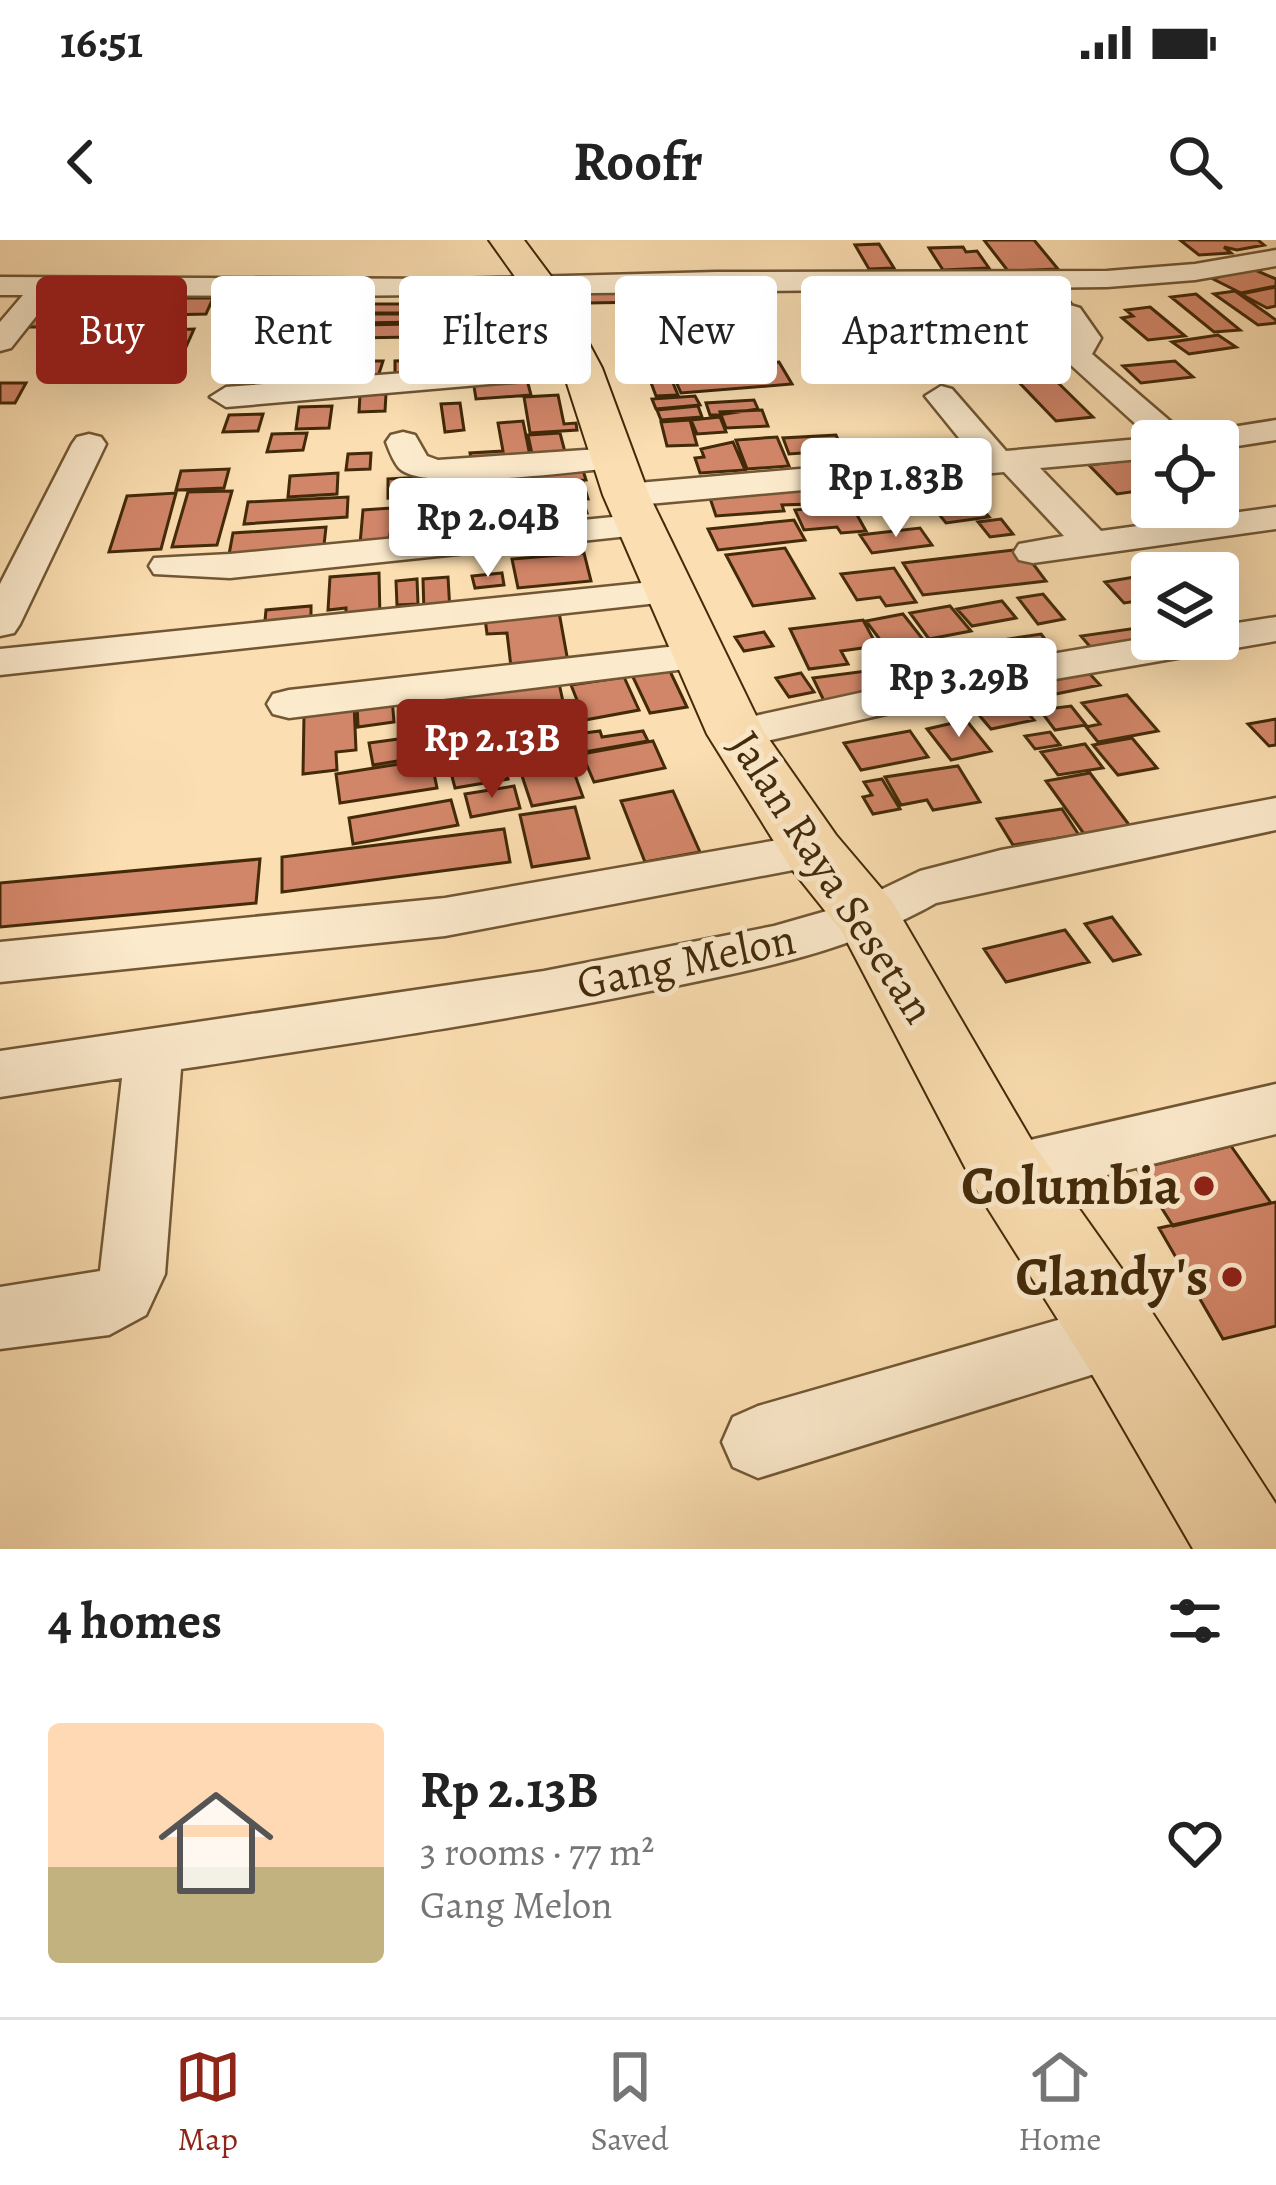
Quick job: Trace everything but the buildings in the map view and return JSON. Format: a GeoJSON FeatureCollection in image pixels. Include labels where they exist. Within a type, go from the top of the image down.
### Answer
{"type":"FeatureCollection","features":[{"type":"Feature","properties":{"kind":"main road","name":"Jalan Raya Sesetan"},"geometry":{"type":"LineString","coordinates":[[506,240],[533,276]]}},
{"type":"Feature","properties":{"kind":"main road","name":"Jalan Raya Sesetan"},"geometry":{"type":"LineString","coordinates":[[587,384],[628,493],[736,734],[813,851],[868,917],[1008,1172],[1117,1335],[1248,1549]]}},
{"type":"Feature","properties":{"kind":"street"},"geometry":{"type":"LineString","coordinates":[[1167,251],[1195,272]]}},
{"type":"Feature","properties":{"kind":"street"},"geometry":{"type":"LineString","coordinates":[[985,252],[1003,276]]}},
{"type":"Feature","properties":{"kind":"street"},"geometry":{"type":"LineString","coordinates":[[1071,277],[1195,272],[1276,258]]}},
{"type":"Feature","properties":{"kind":"street"},"geometry":{"type":"LineString","coordinates":[[591,284],[801,280]]}},
{"type":"Feature","properties":{"kind":"street"},"geometry":{"type":"LineString","coordinates":[[0,286],[36,286]]}},
{"type":"Feature","properties":{"kind":"street"},"geometry":{"type":"LineString","coordinates":[[0,342],[36,296]]}},
{"type":"Feature","properties":{"kind":"street"},"geometry":{"type":"LineString","coordinates":[[1071,316],[1086,338],[1076,356],[1151,420]]}},
{"type":"Feature","properties":{"kind":"street"},"geometry":{"type":"LineString","coordinates":[[226,397],[399,383]]}},
{"type":"Feature","properties":{"kind":"street"},"geometry":{"type":"LineString","coordinates":[[941,396],[1091,544]]}},
{"type":"Feature","properties":{"kind":"street"},"geometry":{"type":"LineString","coordinates":[[1239,436],[1276,430]]}},
{"type":"Feature","properties":{"kind":"street"},"geometry":{"type":"LineString","coordinates":[[403,442],[412,463],[435,471],[628,493]]}},
{"type":"Feature","properties":{"kind":"street"},"geometry":{"type":"LineString","coordinates":[[0,624],[89,444]]}},
{"type":"Feature","properties":{"kind":"street"},"geometry":{"type":"LineString","coordinates":[[168,566],[230,566],[628,493],[1131,450]]}},
{"type":"Feature","properties":{"kind":"street"},"geometry":{"type":"LineString","coordinates":[[1033,552],[1276,518]]}},
{"type":"Feature","properties":{"kind":"street"},"geometry":{"type":"LineString","coordinates":[[0,662],[671,592]]}},
{"type":"Feature","properties":{"kind":"street"},"geometry":{"type":"LineString","coordinates":[[1239,635],[1276,629]]}},
{"type":"Feature","properties":{"kind":"street"},"geometry":{"type":"LineString","coordinates":[[736,734],[992,677],[1131,653]]}},
{"type":"Feature","properties":{"kind":"street"},"geometry":{"type":"LineString","coordinates":[[289,704],[703,656]]}},
{"type":"Feature","properties":{"kind":"street","name":"Gang Melon"},"geometry":{"type":"LineString","coordinates":[[0,1074],[544,992],[774,946],[868,917],[904,894],[1276,814]]}},
{"type":"Feature","properties":{"kind":"street"},"geometry":{"type":"LineString","coordinates":[[0,962],[445,917],[813,851]]}},
{"type":"Feature","properties":{"kind":"street"},"geometry":{"type":"LineString","coordinates":[[0,1318],[110,1304],[123,1293],[132,1274],[154,1052]]}},
{"type":"Feature","properties":{"kind":"street"},"geometry":{"type":"LineString","coordinates":[[1008,1172],[1276,1109]]}},
{"type":"Feature","properties":{"kind":"street"},"geometry":{"type":"LineString","coordinates":[[758,1442],[1117,1335]]}},
{"type":"Feature","properties":{"kind":"place","name":"Columbia"},"geometry":{"type":"Point","coordinates":[1204,1186]}},
{"type":"Feature","properties":{"kind":"place","name":"Clandy's"},"geometry":{"type":"Point","coordinates":[1232,1277]}}]}
